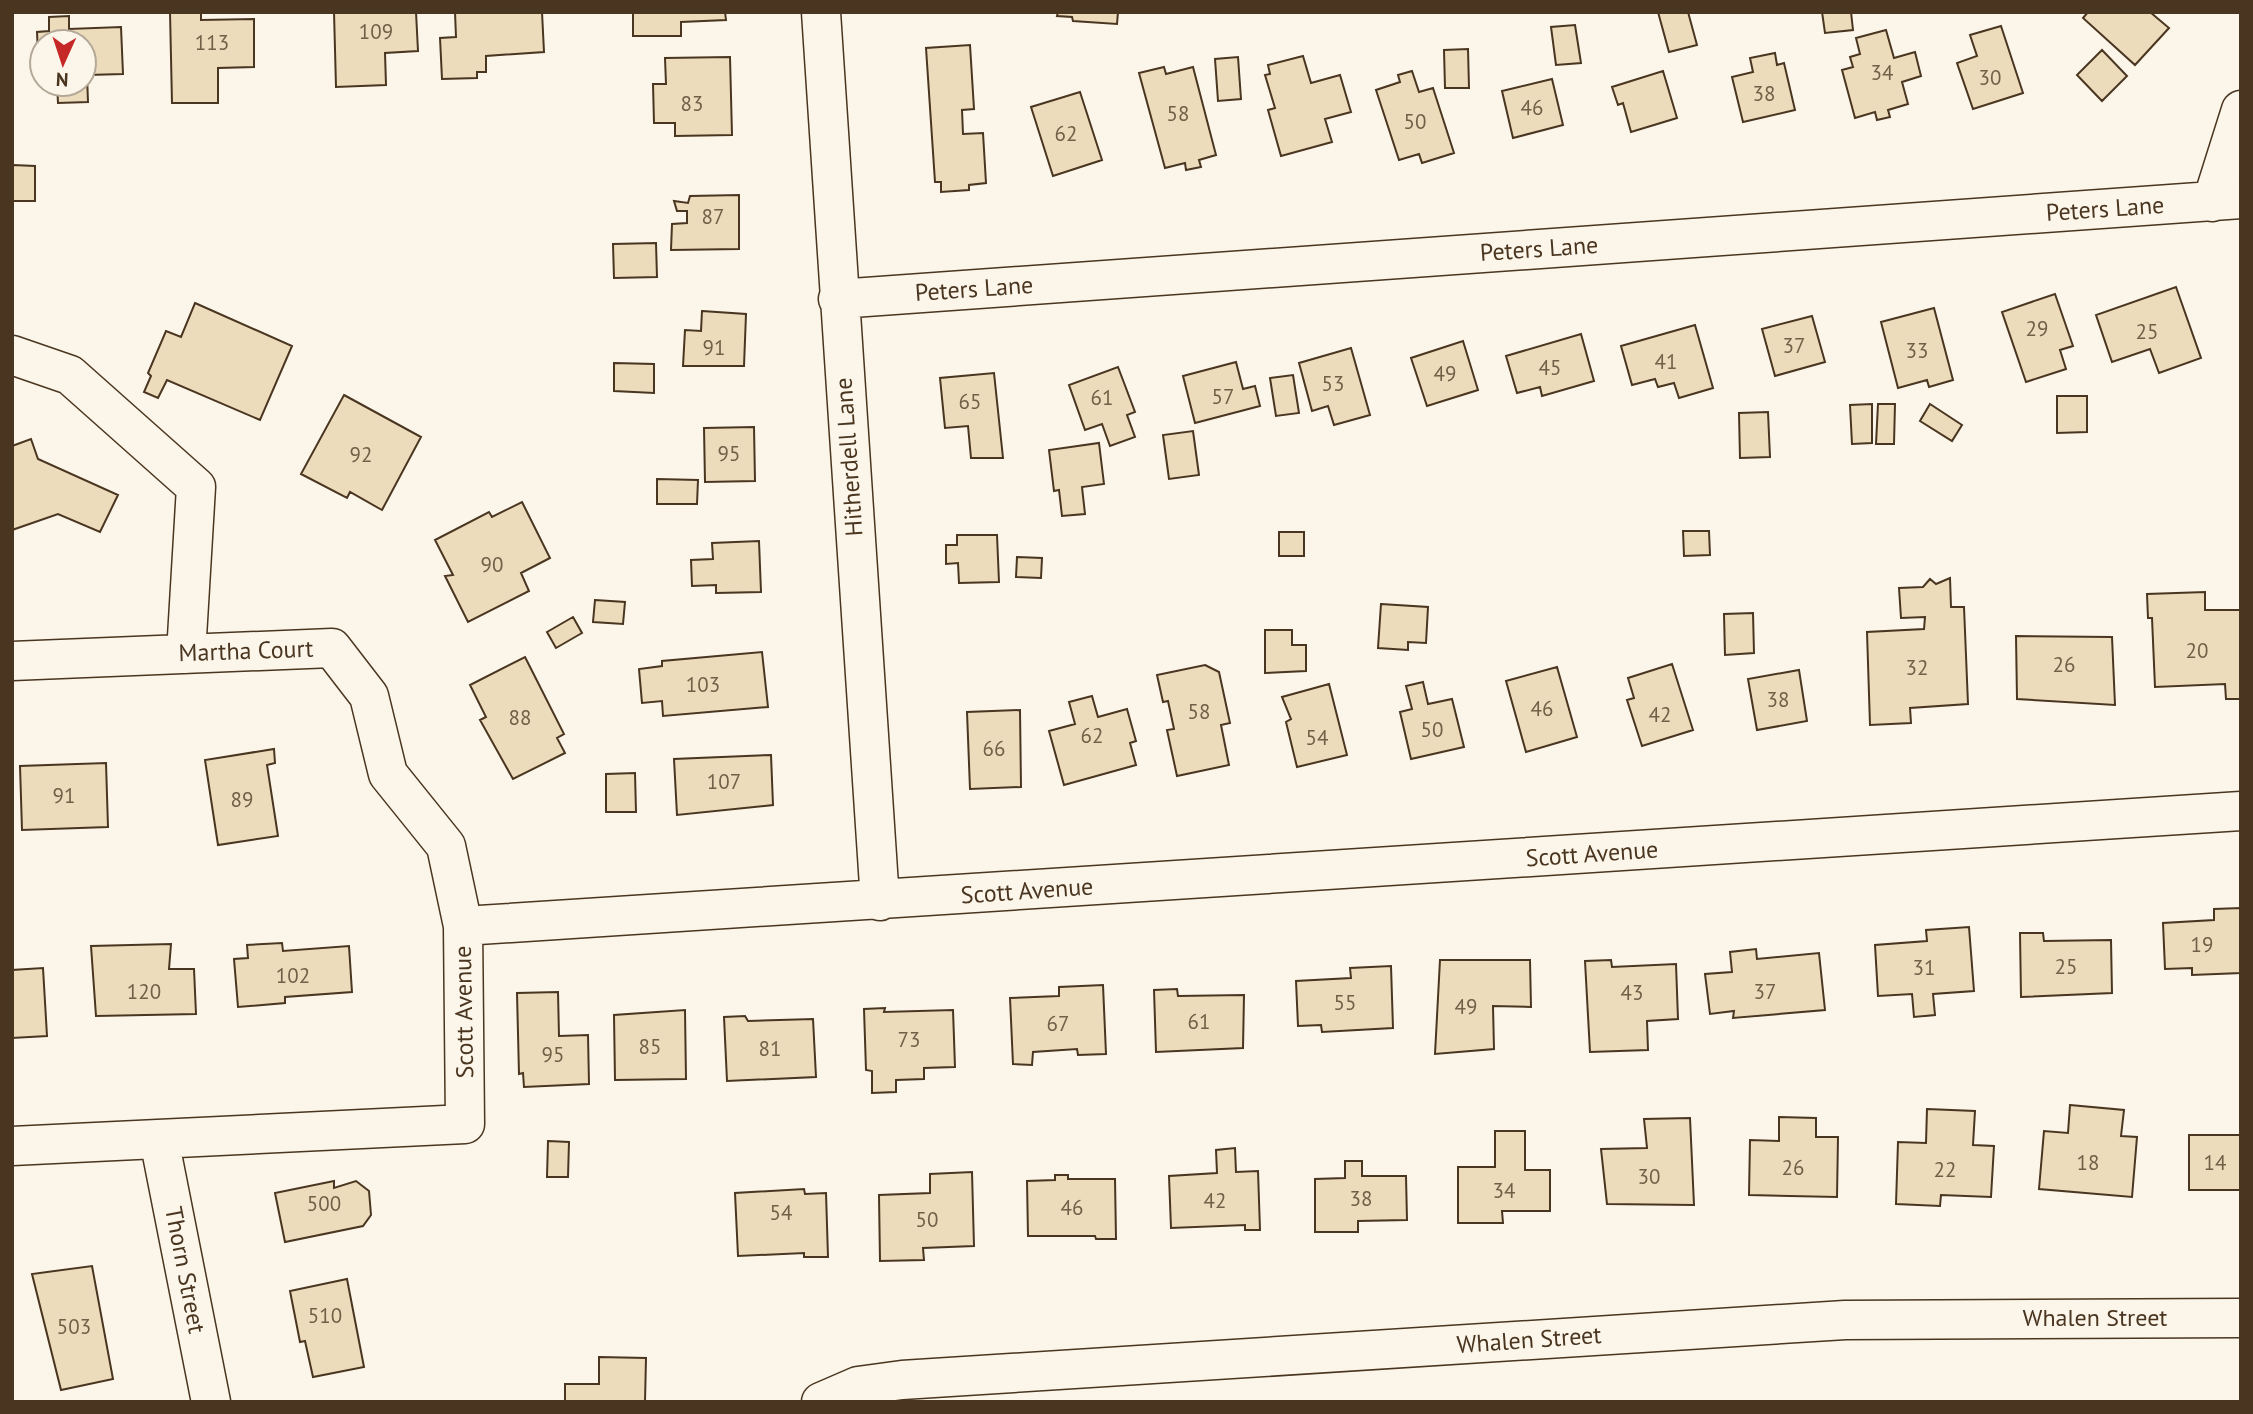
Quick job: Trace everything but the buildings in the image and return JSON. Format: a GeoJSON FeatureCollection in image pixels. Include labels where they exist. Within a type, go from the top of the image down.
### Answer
{"type":"FeatureCollection","features":[{"type":"Feature","properties":{"kind":"street","name":"Hitherdell Lane"},"geometry":{"type":"LineString","coordinates":[[821,12],[880,901]]}},
{"type":"Feature","properties":{"kind":"street"},"geometry":{"type":"LineString","coordinates":[[2227,200],[2241,110]]}},
{"type":"Feature","properties":{"kind":"street","name":"Peters Lane"},"geometry":{"type":"LineString","coordinates":[[838,299],[2227,200]]}},
{"type":"Feature","properties":{"kind":"street"},"geometry":{"type":"LineString","coordinates":[[12,355],[70,375],[196,487],[186,654]]}},
{"type":"Feature","properties":{"kind":"street","name":"Martha Court"},"geometry":{"type":"LineString","coordinates":[[12,661],[332,648],[369,696],[388,774],[446,846],[463,926]]}},
{"type":"Feature","properties":{"kind":"street","name":"Scott Avenue"},"geometry":{"type":"LineString","coordinates":[[12,1146],[465,1124],[463,926],[2241,811]]}},
{"type":"Feature","properties":{"kind":"street","name":"Thorn Street"},"geometry":{"type":"LineString","coordinates":[[159,1139],[211,1402]]}},
{"type":"Feature","properties":{"kind":"street","name":"Whalen Street"},"geometry":{"type":"LineString","coordinates":[[821,1402],[858,1386],[902,1380],[1833,1321],[1963,1317],[2241,1318]]}}]}
